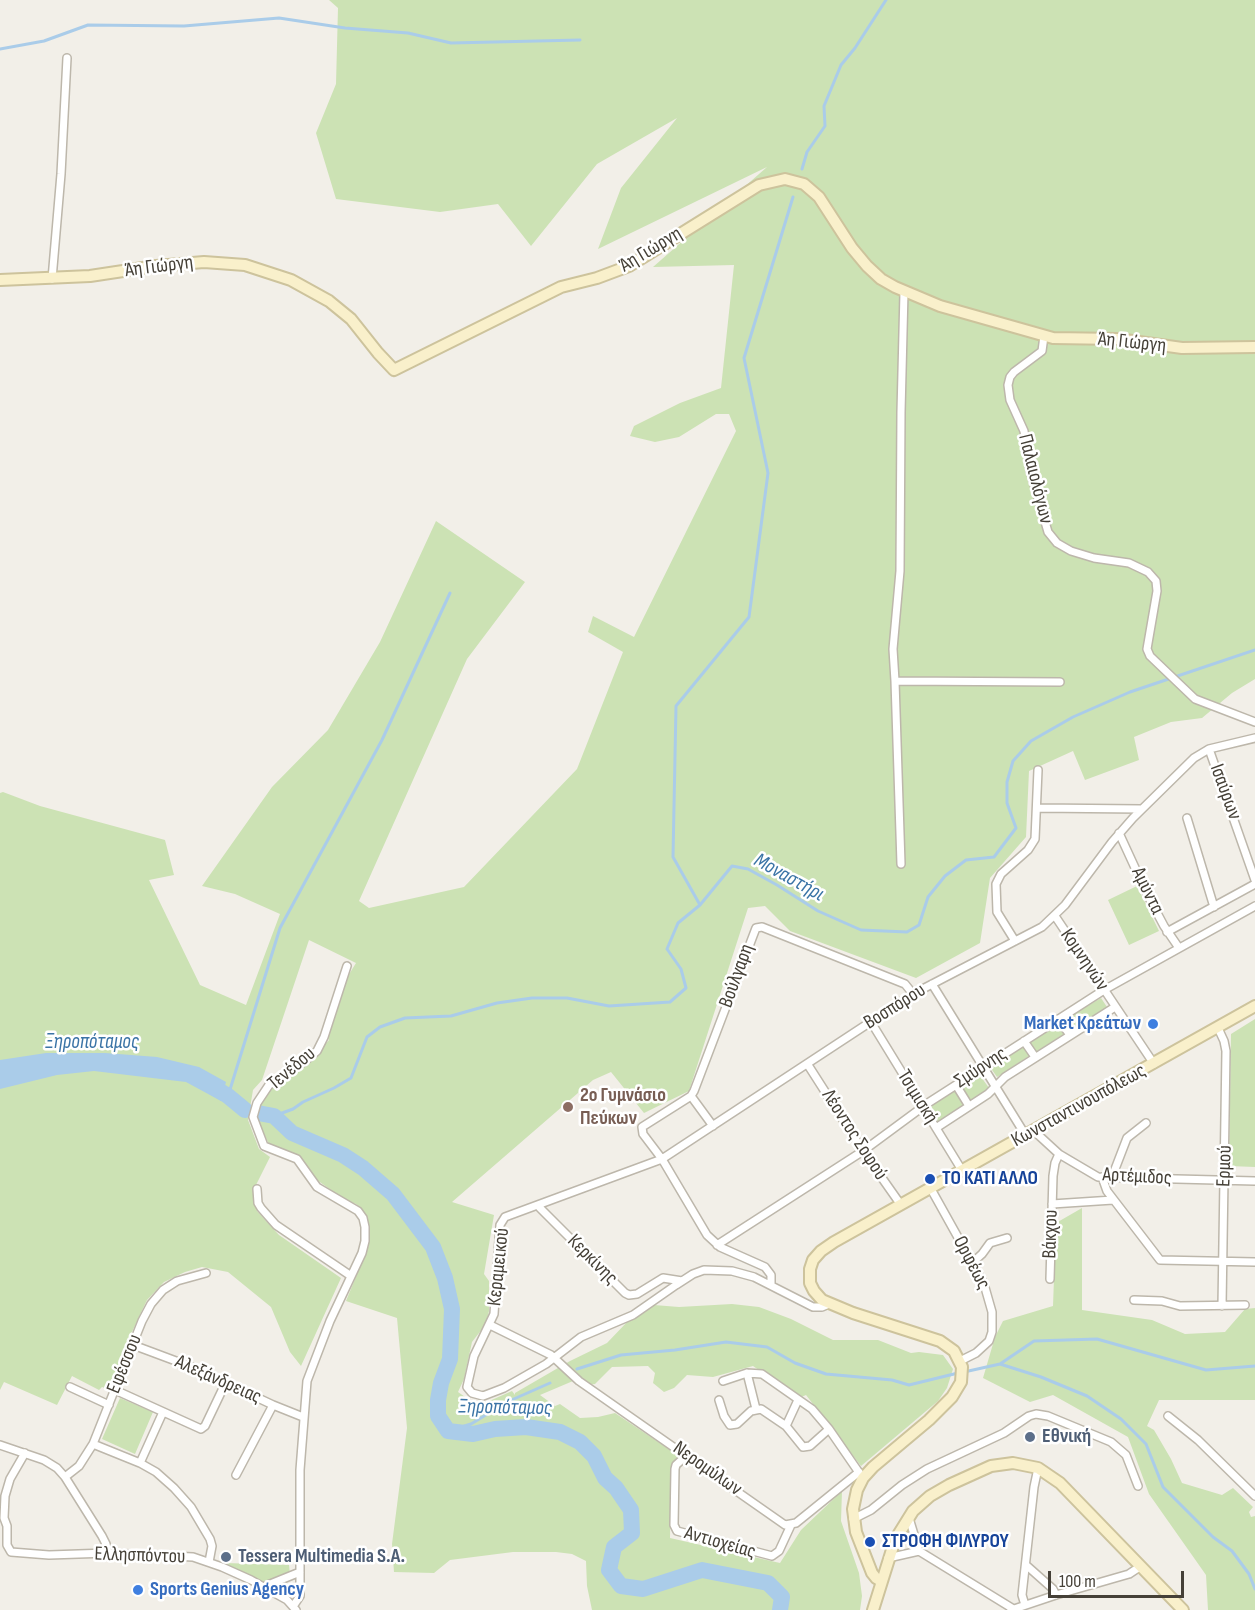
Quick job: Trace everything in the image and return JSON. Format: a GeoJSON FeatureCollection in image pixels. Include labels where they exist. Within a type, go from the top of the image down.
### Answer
{"type":"FeatureCollection","features":[{"type":"Feature","properties":{"kind":"main road","name":"Άη Γιώργη"},"geometry":{"type":"LineString","coordinates":[[0,280],[52,279],[204,262],[245,265],[291,280],[329,301],[351,319],[394,370],[561,287],[597,278],[629,266],[759,185],[785,179],[800,182],[813,191],[867,266],[881,279],[904,292],[960,312],[1044,336],[1071,339],[1118,339],[1182,348],[1255,347]]}},
{"type":"Feature","properties":{"kind":"main road","name":"Κωνσταντινουπόλεως"},"geometry":{"type":"LineString","coordinates":[[829,1304],[816,1295],[809,1273],[813,1260],[834,1242],[963,1172],[1255,1006]]}},
{"type":"Feature","properties":{"kind":"main road"},"geometry":{"type":"LineString","coordinates":[[829,1304],[940,1341],[951,1348],[961,1364],[962,1379],[957,1391],[942,1408],[861,1475],[853,1505],[853,1519],[858,1540],[868,1564],[874,1576],[881,1581]]}},
{"type":"Feature","properties":{"kind":"main road"},"geometry":{"type":"LineString","coordinates":[[873,1610],[898,1533],[917,1506],[938,1491],[991,1466],[1015,1463],[1038,1468],[1067,1489],[1183,1610]]}},
{"type":"Feature","properties":{"kind":"street"},"geometry":{"type":"LineString","coordinates":[[52,279],[62,174],[67,58]]}},
{"type":"Feature","properties":{"kind":"street"},"geometry":{"type":"LineString","coordinates":[[901,864],[893,645],[900,572],[904,292]]}},
{"type":"Feature","properties":{"kind":"street","name":"Παλαιολόγων"},"geometry":{"type":"LineString","coordinates":[[1044,336],[1040,354],[1014,372],[1008,385],[1010,400],[1024,431],[1029,463],[1048,532],[1057,543],[1071,550],[1094,558],[1129,563],[1148,572],[1157,585],[1148,646],[1149,656],[1195,699],[1255,722]]}},
{"type":"Feature","properties":{"kind":"street"},"geometry":{"type":"LineString","coordinates":[[896,681],[1060,682]]}},
{"type":"Feature","properties":{"kind":"street","name":"Ισαύρων"},"geometry":{"type":"LineString","coordinates":[[1255,738],[1209,749],[1255,879]]}},
{"type":"Feature","properties":{"kind":"street","name":"Βοσπόρου"},"geometry":{"type":"LineString","coordinates":[[538,1206],[662,1159],[913,994],[1038,930],[1055,916],[1119,833],[1141,809],[1194,758],[1209,749]]}},
{"type":"Feature","properties":{"kind":"street"},"geometry":{"type":"LineString","coordinates":[[1015,941],[997,912],[996,884],[1001,874],[1032,846],[1036,835],[1038,770]]}},
{"type":"Feature","properties":{"kind":"street"},"geometry":{"type":"LineString","coordinates":[[1037,808],[1141,809]]}},
{"type":"Feature","properties":{"kind":"street"},"geometry":{"type":"LineString","coordinates":[[1187,818],[1214,907]]}},
{"type":"Feature","properties":{"kind":"street","name":"Αμύντα"},"geometry":{"type":"LineString","coordinates":[[1119,833],[1143,886],[1167,932],[1179,948]]}},
{"type":"Feature","properties":{"kind":"street"},"geometry":{"type":"LineString","coordinates":[[1167,932],[1214,907],[1255,879]]}},
{"type":"Feature","properties":{"kind":"street","name":"Σμύρνης"},"geometry":{"type":"LineString","coordinates":[[717,1245],[863,1151],[956,1085],[1104,990],[1255,906]]}},
{"type":"Feature","properties":{"kind":"street","name":"Κομνηνών"},"geometry":{"type":"LineString","coordinates":[[1055,916],[1154,1064]]}},
{"type":"Feature","properties":{"kind":"street","name":"Βούλγαρη"},"geometry":{"type":"LineString","coordinates":[[690,1096],[714,1041],[756,928],[762,927],[905,984],[913,994]]}},
{"type":"Feature","properties":{"kind":"street","name":"Τενέδου"},"geometry":{"type":"LineString","coordinates":[[347,966],[324,1037],[316,1051],[269,1085],[257,1103],[253,1117],[264,1146],[297,1159],[314,1184],[361,1214],[365,1225],[365,1237],[359,1260],[351,1276]]}},
{"type":"Feature","properties":{"kind":"street","name":"Αρτέμιδος"},"geometry":{"type":"LineString","coordinates":[[932,984],[996,1086],[1030,1133],[1095,1176],[1255,1181]]}},
{"type":"Feature","properties":{"kind":"street"},"geometry":{"type":"LineString","coordinates":[[936,1128],[969,1106],[1005,1077],[1115,1007]]}},
{"type":"Feature","properties":{"kind":"street"},"geometry":{"type":"LineString","coordinates":[[1058,1019],[1070,1035]]}},
{"type":"Feature","properties":{"kind":"street","name":"Τσιμισκή"},"geometry":{"type":"LineString","coordinates":[[871,1022],[963,1172]]}},
{"type":"Feature","properties":{"kind":"street","name":"Ερμού"},"geometry":{"type":"LineString","coordinates":[[1218,1028],[1226,1048],[1222,1306]]}},
{"type":"Feature","properties":{"kind":"street"},"geometry":{"type":"LineString","coordinates":[[1024,1041],[1035,1057]]}},
{"type":"Feature","properties":{"kind":"street","name":"Λέοντος Σοφού"},"geometry":{"type":"LineString","coordinates":[[808,1065],[901,1205]]}},
{"type":"Feature","properties":{"kind":"street"},"geometry":{"type":"LineString","coordinates":[[956,1085],[969,1106]]}},
{"type":"Feature","properties":{"kind":"street"},"geometry":{"type":"LineString","coordinates":[[712,1126],[690,1096],[642,1127],[643,1134],[662,1159],[700,1226],[717,1245],[765,1267],[771,1275],[771,1285]]}},
{"type":"Feature","properties":{"kind":"street"},"geometry":{"type":"LineString","coordinates":[[1112,1177],[1127,1138],[1146,1123]]}},
{"type":"Feature","properties":{"kind":"street","name":"Βάκχου"},"geometry":{"type":"LineString","coordinates":[[1050,1279],[1053,1172],[1059,1154]]}},
{"type":"Feature","properties":{"kind":"street"},"geometry":{"type":"LineString","coordinates":[[1102,1177],[1104,1188],[1160,1260],[1255,1262]]}},
{"type":"Feature","properties":{"kind":"street"},"geometry":{"type":"LineString","coordinates":[[257,1189],[258,1203],[276,1225],[351,1276],[310,1369],[306,1391],[299,1497],[300,1599],[295,1608]]}},
{"type":"Feature","properties":{"kind":"street","name":"Ορφέως"},"geometry":{"type":"LineString","coordinates":[[931,1189],[984,1284],[993,1316],[989,1341],[961,1364]]}},
{"type":"Feature","properties":{"kind":"street"},"geometry":{"type":"LineString","coordinates":[[1052,1204],[1113,1200]]}},
{"type":"Feature","properties":{"kind":"street","name":"Κερκίνης"},"geometry":{"type":"LineString","coordinates":[[538,1206],[625,1293],[637,1294],[663,1278],[682,1281]]}},
{"type":"Feature","properties":{"kind":"street","name":"Κεραμεικού"},"geometry":{"type":"LineString","coordinates":[[538,1206],[506,1216],[501,1222],[495,1309],[490,1325],[480,1341],[467,1384],[472,1393],[483,1396],[492,1394],[555,1358]]}},
{"type":"Feature","properties":{"kind":"street"},"geometry":{"type":"LineString","coordinates":[[972,1263],[980,1257],[990,1243],[1007,1238]]}},
{"type":"Feature","properties":{"kind":"street"},"geometry":{"type":"LineString","coordinates":[[555,1358],[579,1338],[633,1315],[682,1281],[701,1271],[715,1269],[744,1274],[811,1306],[822,1307],[829,1304]]}},
{"type":"Feature","properties":{"kind":"street","name":"Εφέσσου"},"geometry":{"type":"LineString","coordinates":[[65,1477],[79,1466],[93,1444],[145,1314],[159,1294],[177,1281],[206,1273]]}},
{"type":"Feature","properties":{"kind":"street"},"geometry":{"type":"LineString","coordinates":[[1134,1300],[1162,1301],[1180,1306],[1245,1305]]}},
{"type":"Feature","properties":{"kind":"street","name":"Νερομύλων"},"geometry":{"type":"LineString","coordinates":[[490,1325],[542,1349],[579,1381],[780,1521],[790,1525]]}},
{"type":"Feature","properties":{"kind":"street","name":"Αλεξάνδρειας"},"geometry":{"type":"LineString","coordinates":[[133,1344],[303,1417]]}},
{"type":"Feature","properties":{"kind":"street"},"geometry":{"type":"LineString","coordinates":[[747,1373],[756,1409]]}},
{"type":"Feature","properties":{"kind":"street"},"geometry":{"type":"LineString","coordinates":[[723,1381],[747,1373],[762,1374],[812,1409],[861,1475],[796,1523],[790,1525]]}},
{"type":"Feature","properties":{"kind":"street"},"geometry":{"type":"LineString","coordinates":[[115,1390],[191,1425],[203,1428],[225,1382]]}},
{"type":"Feature","properties":{"kind":"street"},"geometry":{"type":"LineString","coordinates":[[70,1387],[109,1405]]}},
{"type":"Feature","properties":{"kind":"street"},"geometry":{"type":"LineString","coordinates":[[719,1400],[724,1416],[730,1425],[737,1424],[751,1411],[763,1410],[786,1426],[801,1446],[810,1446],[829,1429]]}},
{"type":"Feature","properties":{"kind":"street"},"geometry":{"type":"LineString","coordinates":[[786,1426],[798,1400]]}},
{"type":"Feature","properties":{"kind":"street"},"geometry":{"type":"LineString","coordinates":[[236,1475],[273,1405]]}},
{"type":"Feature","properties":{"kind":"street"},"geometry":{"type":"LineString","coordinates":[[140,1463],[163,1412]]}},
{"type":"Feature","properties":{"kind":"street"},"geometry":{"type":"LineString","coordinates":[[853,1519],[871,1510],[897,1488],[927,1469],[1004,1433],[1029,1416],[1036,1414],[1048,1416],[1111,1442],[1126,1455],[1138,1486]]}},
{"type":"Feature","properties":{"kind":"street"},"geometry":{"type":"LineString","coordinates":[[1168,1416],[1198,1440],[1255,1496]]}},
{"type":"Feature","properties":{"kind":"street"},"geometry":{"type":"LineString","coordinates":[[0,1444],[44,1460],[57,1468],[104,1539],[108,1553]]}},
{"type":"Feature","properties":{"kind":"street"},"geometry":{"type":"LineString","coordinates":[[93,1444],[140,1463],[168,1482],[191,1507],[212,1543],[208,1562]]}},
{"type":"Feature","properties":{"kind":"street","name":"Ελλησπόντου"},"geometry":{"type":"LineString","coordinates":[[25,1453],[6,1488],[4,1518],[9,1550],[15,1553],[49,1555],[108,1553],[180,1556],[208,1562],[263,1587],[295,1608]]}},
{"type":"Feature","properties":{"kind":"street","name":"Αντιοχείας"},"geometry":{"type":"LineString","coordinates":[[687,1455],[676,1465],[674,1471],[674,1525],[677,1531],[772,1556],[779,1551],[790,1525]]}},
{"type":"Feature","properties":{"kind":"street"},"geometry":{"type":"LineString","coordinates":[[1024,1605],[1022,1595],[1038,1468]]}},
{"type":"Feature","properties":{"kind":"street"},"geometry":{"type":"LineString","coordinates":[[908,1516],[919,1551],[1013,1610],[1056,1594],[1129,1574],[1141,1566]]}},
{"type":"Feature","properties":{"kind":"street"},"geometry":{"type":"LineString","coordinates":[[888,1558],[919,1551]]}},
{"type":"Feature","properties":{"kind":"street"},"geometry":{"type":"LineString","coordinates":[[1026,1565],[1056,1594]]}},
{"type":"Feature","properties":{"kind":"street"},"geometry":{"type":"LineString","coordinates":[[263,1587],[300,1572]]}},
{"type":"Feature","properties":{"kind":"green space"},"geometry":{"type":"Polygon","coordinates":[[[329,0],[1255,0],[1255,679],[1232,693],[1202,718],[1171,722],[1134,737],[1139,760],[1085,780],[1073,751],[1029,771],[1026,837],[990,878],[980,943],[916,978],[790,931],[765,906],[748,908],[689,1091],[644,1113],[611,1072],[593,1080],[452,1202],[494,1215],[484,1274],[489,1281],[489,1311],[486,1324],[472,1342],[464,1379],[458,1392],[478,1406],[512,1391],[515,1395],[570,1361],[607,1343],[628,1321],[654,1305],[679,1307],[732,1304],[759,1307],[791,1319],[833,1340],[878,1340],[911,1353],[943,1355],[953,1369],[947,1388],[938,1401],[861,1466],[806,1395],[799,1398],[753,1366],[713,1377],[687,1375],[674,1388],[664,1392],[653,1383],[655,1373],[648,1366],[612,1367],[595,1384],[581,1386],[573,1381],[540,1395],[555,1406],[560,1404],[580,1418],[615,1413],[679,1456],[671,1469],[670,1538],[780,1563],[801,1530],[842,1491],[841,1521],[859,1573],[862,1596],[860,1610],[592,1610],[587,1586],[586,1561],[572,1554],[556,1552],[513,1552],[450,1560],[434,1573],[394,1572],[392,1544],[407,1428],[397,1318],[346,1301],[369,1245],[367,1220],[362,1209],[317,1180],[301,1158],[269,1144],[256,1119],[256,1111],[272,1086],[313,1057],[329,1040],[326,1033],[348,976],[356,963],[309,940],[262,1080],[253,1090],[248,1120],[259,1149],[270,1157],[254,1189],[257,1211],[279,1235],[341,1278],[301,1366],[290,1352],[271,1307],[228,1272],[202,1267],[164,1282],[147,1300],[131,1334],[110,1390],[102,1387],[99,1390],[72,1376],[57,1405],[4,1382],[0,1390],[0,793],[165,840],[174,875],[149,880],[200,985],[246,1005],[280,914],[235,894],[202,886],[272,787],[328,730],[380,642],[436,521],[525,582],[467,659],[359,901],[369,908],[464,887],[577,769],[623,652],[588,632],[593,616],[634,637],[736,431],[729,414],[716,414],[679,437],[655,442],[630,436],[634,426],[680,403],[721,388],[734,265],[653,267],[767,167],[598,249],[621,188],[677,118],[597,164],[531,246],[498,204],[440,212],[336,199],[316,133],[336,84],[338,8],[329,0]]]}},
{"type":"Feature","properties":{"kind":"green space"},"geometry":{"type":"Polygon","coordinates":[[[1137,886],[1159,931],[1129,945],[1108,900],[1137,886]]]}},
{"type":"Feature","properties":{"kind":"green space"},"geometry":{"type":"Polygon","coordinates":[[[1101,998],[1107,1007],[1071,1030],[1064,1020],[1101,998]]]}},
{"type":"Feature","properties":{"kind":"green space"},"geometry":{"type":"Polygon","coordinates":[[[1255,1019],[1255,1167],[1229,1166],[1231,1034],[1255,1019]]]}},
{"type":"Feature","properties":{"kind":"green space"},"geometry":{"type":"Polygon","coordinates":[[[1057,1024],[1064,1034],[1036,1052],[1029,1042],[1057,1024]]]}},
{"type":"Feature","properties":{"kind":"green space"},"geometry":{"type":"Polygon","coordinates":[[[1023,1046],[1029,1056],[997,1077],[990,1067],[1023,1046]]]}},
{"type":"Feature","properties":{"kind":"green space"},"geometry":{"type":"Polygon","coordinates":[[[979,1074],[989,1088],[971,1101],[960,1086],[979,1074]]]}},
{"type":"Feature","properties":{"kind":"green space"},"geometry":{"type":"Polygon","coordinates":[[[954,1090],[964,1105],[938,1122],[929,1107],[954,1090]]]}},
{"type":"Feature","properties":{"kind":"green space"},"geometry":{"type":"Polygon","coordinates":[[[1082,1208],[1082,1310],[1152,1320],[1185,1334],[1225,1332],[1245,1309],[1255,1308],[1255,1400],[1159,1400],[1147,1426],[1154,1430],[1182,1483],[1222,1495],[1233,1488],[1253,1507],[1249,1512],[1251,1517],[1255,1516],[1255,1610],[1208,1610],[1206,1575],[1149,1494],[1128,1437],[1053,1395],[1030,1402],[983,1378],[995,1337],[1003,1321],[1053,1306],[1056,1223],[1082,1208]]]}},
{"type":"Feature","properties":{"kind":"green space"},"geometry":{"type":"Polygon","coordinates":[[[120,1398],[153,1412],[135,1454],[102,1439],[120,1398]]]}},
{"type":"Feature","properties":{"kind":"green space"},"geometry":{"type":"Polygon","coordinates":[[[225,1563],[289,1565],[290,1574],[263,1586],[225,1563]]]}},
{"type":"Feature","properties":{"kind":"water"},"geometry":{"type":"Polygon","coordinates":[[[46,1053],[105,1053],[157,1057],[199,1067],[226,1082],[221,1101],[186,1082],[94,1071],[57,1075],[0,1089],[0,1060],[46,1053]]]}},
{"type":"Feature","properties":{"kind":"waterway"},"geometry":{"type":"LineString","coordinates":[[802,169],[807,152],[825,126],[824,106],[841,65],[855,48],[886,0]]}},
{"type":"Feature","properties":{"kind":"waterway"},"geometry":{"type":"LineString","coordinates":[[0,49],[44,41],[88,25],[184,26],[279,18],[345,28],[408,33],[451,43],[580,40]]}},
{"type":"Feature","properties":{"kind":"waterway"},"geometry":{"type":"LineString","coordinates":[[700,905],[673,857],[676,706],[749,617],[768,473],[744,358],[793,197]]}},
{"type":"Feature","properties":{"kind":"waterway"},"geometry":{"type":"LineString","coordinates":[[228,1096],[280,928],[382,740],[450,593]]}},
{"type":"Feature","properties":{"kind":"waterway","name":"Μοναστήρι"},"geometry":{"type":"LineString","coordinates":[[274,1116],[293,1109],[351,1078],[367,1037],[380,1027],[405,1018],[451,1016],[497,1003],[532,998],[567,998],[609,1006],[670,1002],[686,988],[681,969],[667,949],[678,923],[700,905],[732,866],[748,869],[818,911],[861,930],[907,932],[919,925],[928,897],[945,876],[966,860],[994,857],[1016,828],[1007,803],[1007,782],[1013,761],[1031,741],[1073,717],[1130,692],[1255,650]]}},
{"type":"Feature","properties":{"kind":"waterway","name":"Ξηροπόταμος"},"geometry":{"type":"LineString","coordinates":[[204,1081],[245,1110]]}},
{"type":"Feature","properties":{"kind":"waterway","name":"Ξηροπόταμος"},"geometry":{"type":"LineString","coordinates":[[258,1113],[274,1116],[292,1133],[343,1155],[363,1168],[393,1194],[433,1247],[445,1278],[452,1309],[450,1359],[441,1383],[438,1400],[438,1416],[448,1431],[473,1434],[495,1429],[526,1427],[560,1432],[580,1442],[594,1456],[605,1478],[616,1488],[631,1510],[632,1533],[614,1547],[609,1570],[621,1586],[643,1589],[702,1570],[768,1583],[782,1597],[780,1610]]}},
{"type":"Feature","properties":{"kind":"waterway"},"geometry":{"type":"LineString","coordinates":[[1000,1364],[1034,1341],[1097,1339],[1206,1370],[1255,1366]]}},
{"type":"Feature","properties":{"kind":"waterway"},"geometry":{"type":"LineString","coordinates":[[577,1369],[621,1355],[726,1342],[767,1347],[795,1363],[826,1374],[892,1380],[909,1385],[958,1373]]}},
{"type":"Feature","properties":{"kind":"waterway"},"geometry":{"type":"LineString","coordinates":[[964,1372],[1000,1364],[1041,1377],[1087,1396],[1121,1419],[1146,1444],[1163,1487],[1213,1537],[1232,1551],[1249,1574],[1255,1589]]}},
{"type":"Feature","properties":{"kind":"waterway"},"geometry":{"type":"LineString","coordinates":[[448,1431],[471,1424],[507,1402],[550,1383]]}},
{"type":"Feature","properties":{"kind":"place","name":"Market Κρεάτων"},"geometry":{"type":"Point","coordinates":[1153,1024]}},
{"type":"Feature","properties":{"kind":"place","name":"2ο Γυμνάσιο Πεύκων"},"geometry":{"type":"Point","coordinates":[568,1107]}},
{"type":"Feature","properties":{"kind":"place","name":"ΤΟ ΚΑΤΙ ΑΛΛΟ"},"geometry":{"type":"Point","coordinates":[930,1179]}},
{"type":"Feature","properties":{"kind":"place","name":"Εθνική"},"geometry":{"type":"Point","coordinates":[1030,1437]}},
{"type":"Feature","properties":{"kind":"place","name":"ΣΤΡΟΦΗ ΦΙΛΥΡΟΥ"},"geometry":{"type":"Point","coordinates":[870,1542]}},
{"type":"Feature","properties":{"kind":"place","name":"Tessera Multimedia S.A."},"geometry":{"type":"Point","coordinates":[226,1557]}},
{"type":"Feature","properties":{"kind":"place","name":"Sports Genius Agency"},"geometry":{"type":"Point","coordinates":[138,1590]}}]}
